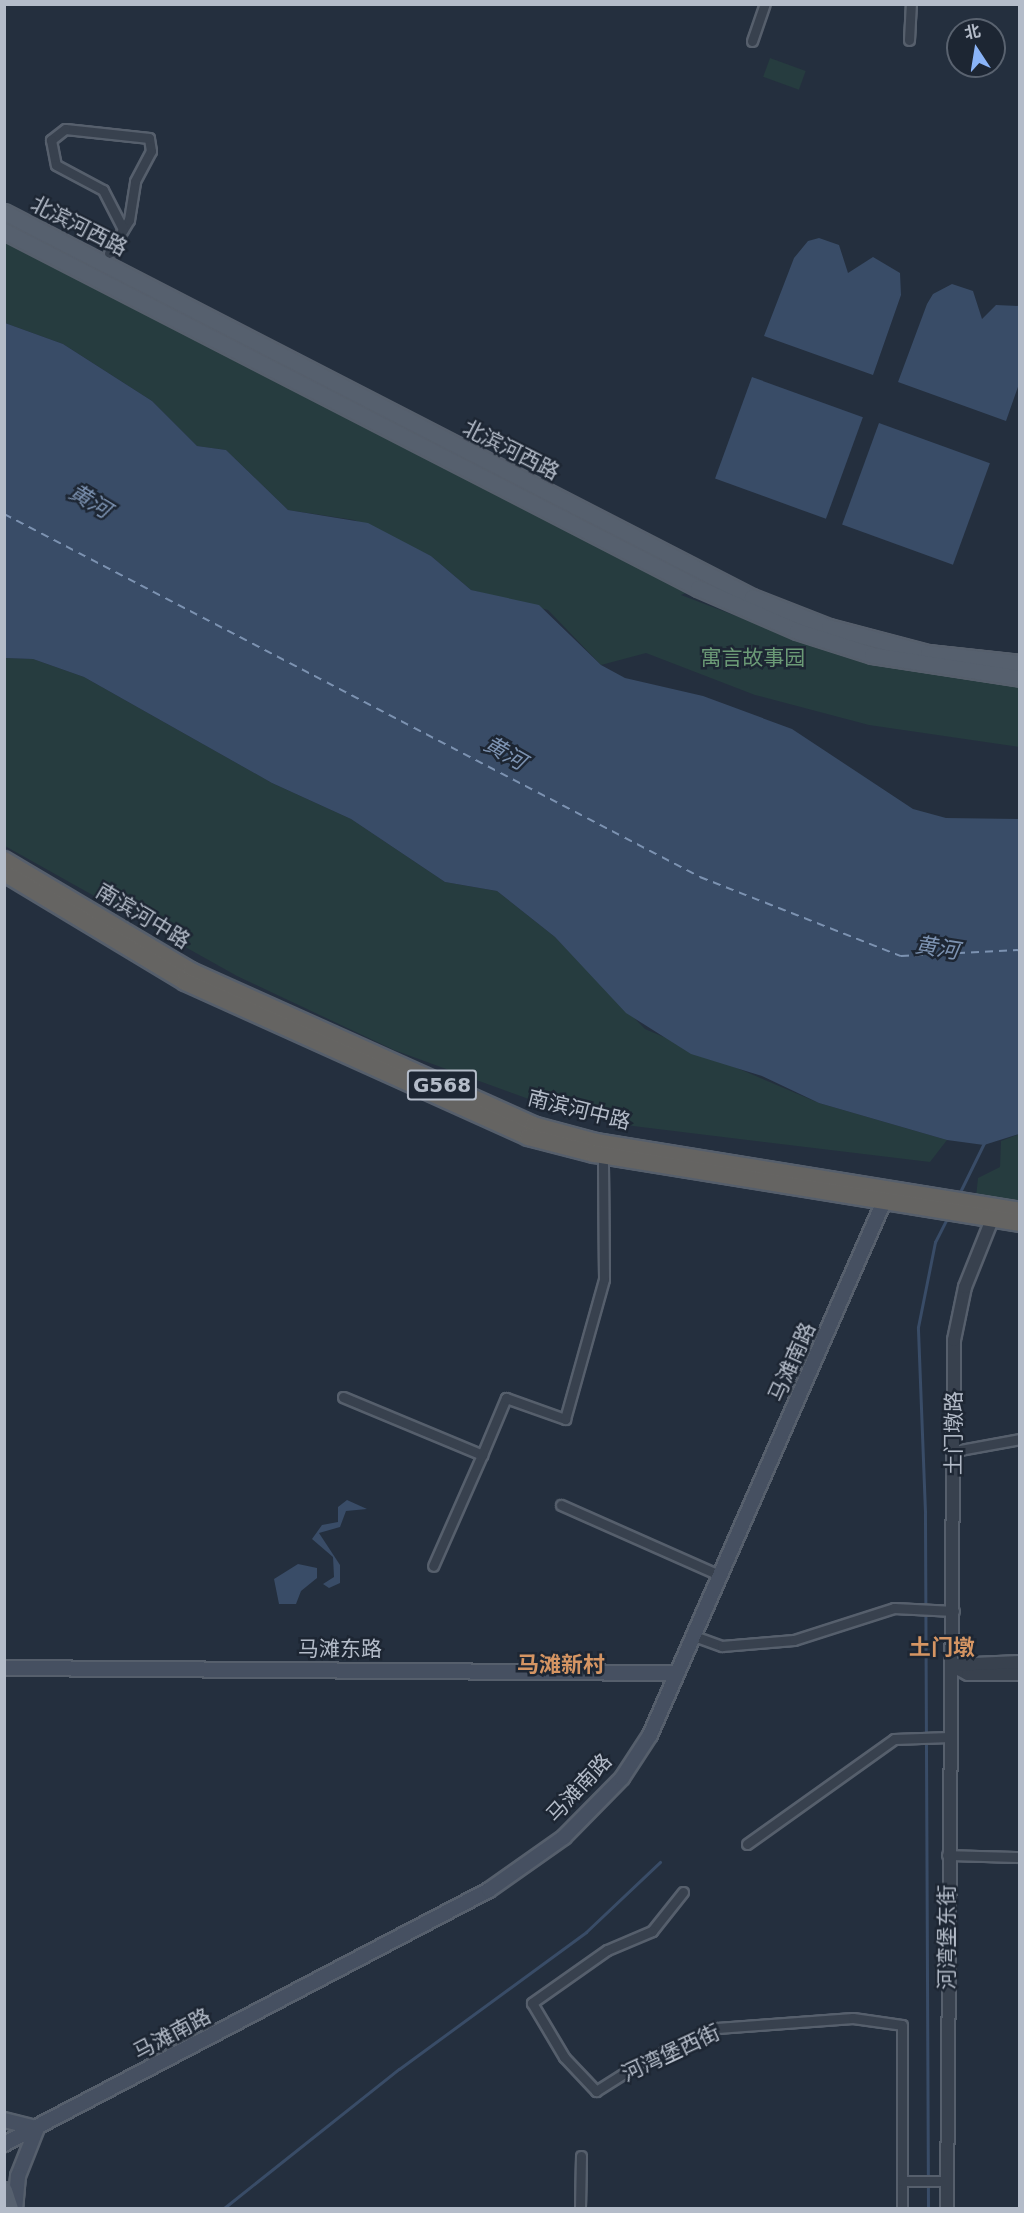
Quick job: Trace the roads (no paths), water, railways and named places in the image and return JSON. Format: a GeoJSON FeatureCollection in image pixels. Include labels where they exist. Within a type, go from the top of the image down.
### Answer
{"type":"FeatureCollection","features":[{"type":"Feature","properties":{"kind":"highway","name":"南滨河中路"},"geometry":{"type":"LineString","coordinates":[[4,860],[191,971],[532,1125],[596,1142],[970,1209],[995,1214],[1020,1223]]}},
{"type":"Feature","properties":{"kind":"highway","name":"南滨河中路"},"geometry":{"type":"LineString","coordinates":[[4,873],[185,981],[528,1137],[603,1155],[888,1194]]}},
{"type":"Feature","properties":{"kind":"highway","name":"南滨河中路"},"geometry":{"type":"LineString","coordinates":[[995,1214],[1020,1211]]}},
{"type":"Feature","properties":{"kind":"main road","name":"北滨河西路"},"geometry":{"type":"LineString","coordinates":[[4,212],[752,597],[829,627],[928,653],[1020,663]]}},
{"type":"Feature","properties":{"kind":"main road","name":"北滨河西路"},"geometry":{"type":"LineString","coordinates":[[4,231],[698,588],[797,632],[872,654],[1020,678]]}},
{"type":"Feature","properties":{"kind":"main road","name":"马滩南路"},"geometry":{"type":"LineString","coordinates":[[4,2144],[489,1890],[534,1860],[622,1778],[650,1735],[888,1194]]}},
{"type":"Feature","properties":{"kind":"main road","name":"马滩东路"},"geometry":{"type":"LineString","coordinates":[[4,1668],[676,1673]]}},
{"type":"Feature","properties":{"kind":"main road"},"geometry":{"type":"LineString","coordinates":[[4,2120],[37,2128],[18,2176],[15,2208]]}},
{"type":"Feature","properties":{"kind":"main road"},"geometry":{"type":"LineString","coordinates":[[4,2190],[10,2208]]}},
{"type":"Feature","properties":{"kind":"street"},"geometry":{"type":"LineString","coordinates":[[752,41],[765,4]]}},
{"type":"Feature","properties":{"kind":"street"},"geometry":{"type":"LineString","coordinates":[[909,40],[911,4]]}},
{"type":"Feature","properties":{"kind":"street"},"geometry":{"type":"LineString","coordinates":[[109,253],[123,229],[135,181],[151,151],[149,138],[65,129],[51,140],[56,165],[104,190],[123,229]]}},
{"type":"Feature","properties":{"kind":"street"},"geometry":{"type":"LineString","coordinates":[[433,1566],[506,1398],[565,1419],[604,1279],[603,1155]]}},
{"type":"Feature","properties":{"kind":"street","name":"土门墩路"},"geometry":{"type":"LineString","coordinates":[[951,1665],[954,1611],[954,1340],[965,1287],[995,1214]]}},
{"type":"Feature","properties":{"kind":"street"},"geometry":{"type":"LineString","coordinates":[[343,1397],[482,1455]]}},
{"type":"Feature","properties":{"kind":"street"},"geometry":{"type":"LineString","coordinates":[[954,1451],[1020,1439]]}},
{"type":"Feature","properties":{"kind":"street"},"geometry":{"type":"LineString","coordinates":[[561,1505],[719,1575]]}},
{"type":"Feature","properties":{"kind":"street"},"geometry":{"type":"LineString","coordinates":[[694,1636],[722,1646],[794,1640],[861,1615],[894,1608],[917,1612],[954,1611]]}},
{"type":"Feature","properties":{"kind":"street"},"geometry":{"type":"LineString","coordinates":[[951,1665],[1020,1662]]}},
{"type":"Feature","properties":{"kind":"street"},"geometry":{"type":"LineString","coordinates":[[951,1665],[968,1674],[1020,1674]]}},
{"type":"Feature","properties":{"kind":"street","name":"河湾堡东街"},"geometry":{"type":"LineString","coordinates":[[947,2208],[947,1855],[951,1665]]}},
{"type":"Feature","properties":{"kind":"street"},"geometry":{"type":"LineString","coordinates":[[747,1844],[894,1738],[950,1737]]}},
{"type":"Feature","properties":{"kind":"street"},"geometry":{"type":"LineString","coordinates":[[947,1855],[1020,1857]]}},
{"type":"Feature","properties":{"kind":"street","name":"河湾堡西街"},"geometry":{"type":"LineString","coordinates":[[683,1892],[652,1931],[607,1950],[532,2003],[564,2057],[596,2091],[645,2060],[717,2028],[853,2018],[902,2025],[902,2208]]}},
{"type":"Feature","properties":{"kind":"street"},"geometry":{"type":"LineString","coordinates":[[580,2208],[581,2156]]}},
{"type":"Feature","properties":{"kind":"street"},"geometry":{"type":"LineString","coordinates":[[902,2181],[947,2181]]}},
{"type":"Feature","properties":{"kind":"water"},"geometry":{"type":"Polygon","coordinates":[[[819,238],[839,245],[848,273],[873,257],[900,273],[901,295],[873,375],[764,336],[794,258],[808,241],[819,238]]]}},
{"type":"Feature","properties":{"kind":"water"},"geometry":{"type":"Polygon","coordinates":[[[952,284],[973,291],[982,319],[996,305],[1019,306],[1019,384],[1006,421],[898,382],[927,304],[933,294],[952,284]]]}},
{"type":"Feature","properties":{"kind":"water","name":"黄河"},"geometry":{"type":"Polygon","coordinates":[[[5,323],[63,344],[152,401],[197,446],[226,450],[288,510],[368,523],[431,556],[471,590],[539,605],[601,665],[625,678],[703,696],[792,729],[913,809],[946,818],[1019,819],[1019,1134],[984,1145],[947,1140],[819,1103],[762,1076],[691,1054],[626,1013],[555,937],[497,891],[445,882],[351,819],[272,783],[84,677],[33,659],[5,658],[5,323]]]}},
{"type":"Feature","properties":{"kind":"water"},"geometry":{"type":"Polygon","coordinates":[[[752,377],[863,417],[826,519],[715,478],[752,377]]]}},
{"type":"Feature","properties":{"kind":"water"},"geometry":{"type":"Polygon","coordinates":[[[879,423],[990,463],[953,565],[842,524],[879,423]]]}},
{"type":"Feature","properties":{"kind":"water"},"geometry":{"type":"Polygon","coordinates":[[[347,1500],[367,1509],[346,1511],[340,1527],[319,1533],[340,1565],[340,1583],[329,1588],[323,1584],[334,1577],[333,1557],[312,1539],[322,1525],[338,1522],[338,1507],[347,1500]]]}},
{"type":"Feature","properties":{"kind":"water"},"geometry":{"type":"Polygon","coordinates":[[[298,1564],[317,1568],[317,1578],[301,1591],[296,1604],[279,1604],[274,1579],[298,1564]]]}},
{"type":"Feature","properties":{"kind":"waterway"},"geometry":{"type":"LineString","coordinates":[[959,1194],[985,1141]]}},
{"type":"Feature","properties":{"kind":"waterway"},"geometry":{"type":"LineString","coordinates":[[928,2208],[925,1512],[918,1327],[935,1242],[948,1216]]}},
{"type":"Feature","properties":{"kind":"waterway"},"geometry":{"type":"LineString","coordinates":[[224,2208],[399,2069],[586,1932],[660,1862]]}},
{"type":"Feature","properties":{"kind":"district","name":"土门墩"},"geometry":{"type":"Point","coordinates":[942,1648]}},
{"type":"Feature","properties":{"kind":"district","name":"马滩新村"},"geometry":{"type":"Point","coordinates":[561,1665]}},
{"type":"Feature","properties":{"kind":"park label","name":"寓言故事园"},"geometry":{"type":"Point","coordinates":[753,658]}}]}
